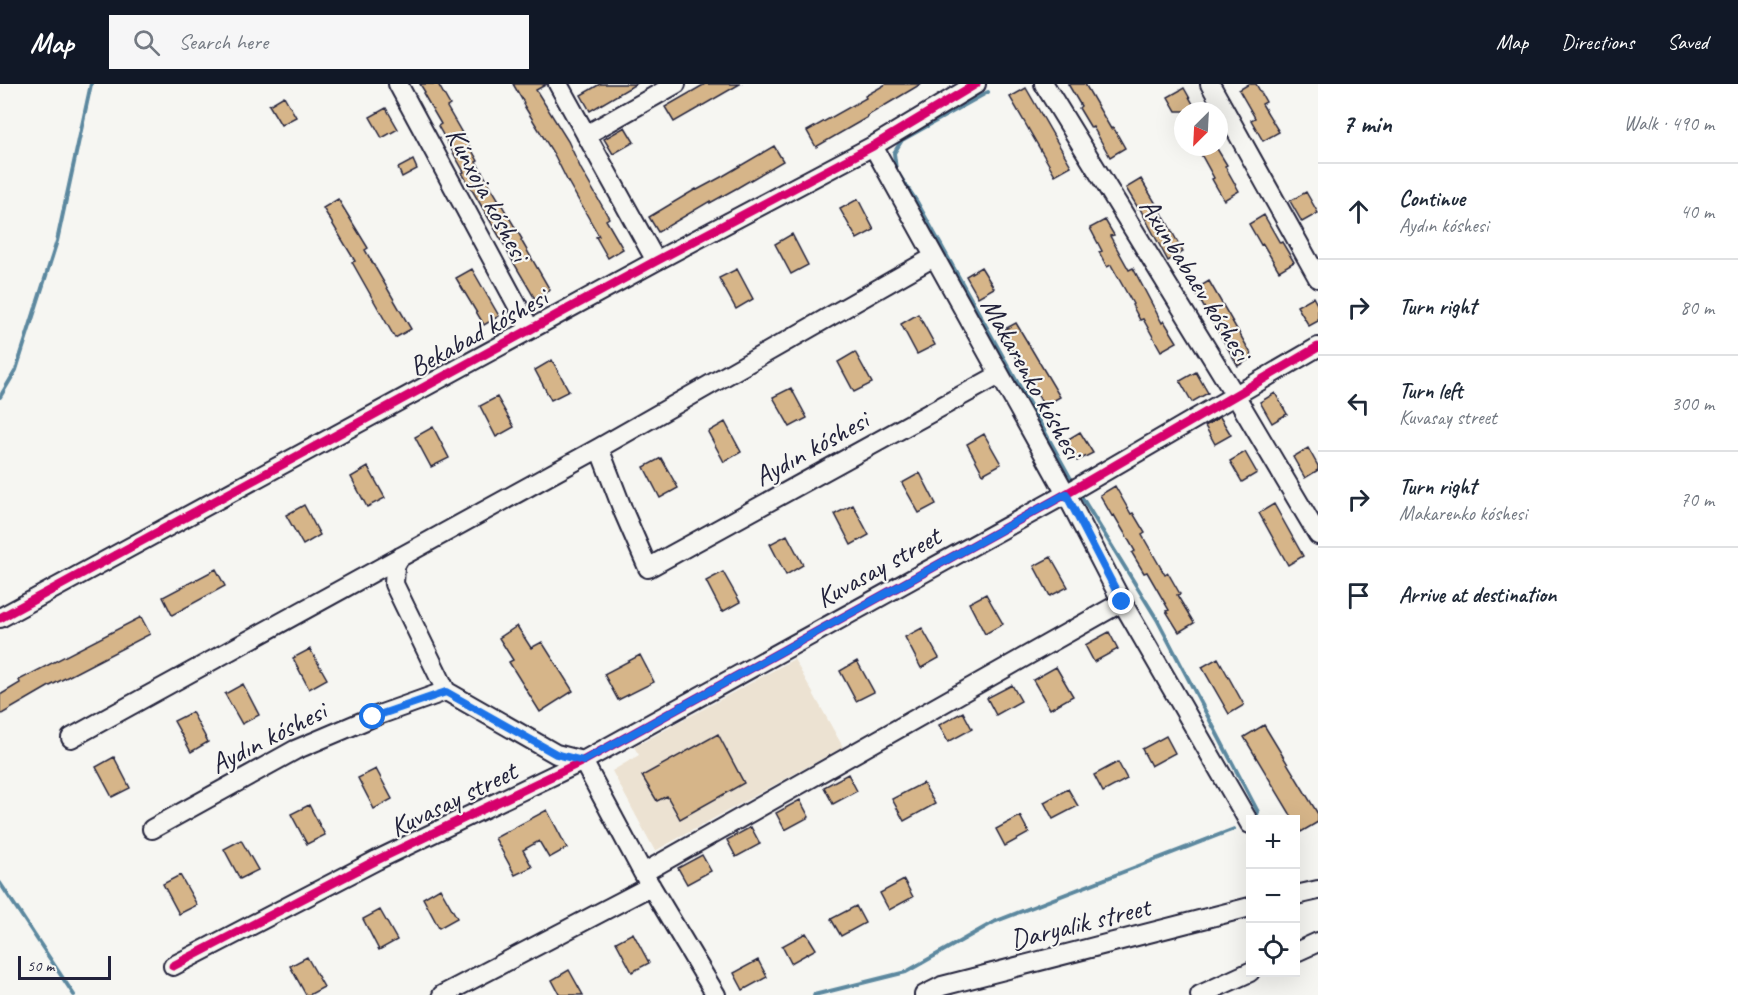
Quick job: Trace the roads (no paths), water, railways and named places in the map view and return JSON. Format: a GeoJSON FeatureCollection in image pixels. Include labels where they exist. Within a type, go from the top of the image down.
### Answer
{"type":"FeatureCollection","features":[{"type":"Feature","properties":{"kind":"street","name":"Kúnxoja kóshesi"},"geometry":{"type":"LineString","coordinates":[[398,84],[530,329]]}},
{"type":"Feature","properties":{"kind":"street"},"geometry":{"type":"LineString","coordinates":[[558,84],[656,261]]}},
{"type":"Feature","properties":{"kind":"street"},"geometry":{"type":"LineString","coordinates":[[586,135],[676,84]]}},
{"type":"Feature","properties":{"kind":"street","name":"Bekabad kóshesi"},"geometry":{"type":"LineString","coordinates":[[0,618],[530,329],[873,146],[976,84]]}},
{"type":"Feature","properties":{"kind":"street","name":"Axunbabaev kóshesi"},"geometry":{"type":"LineString","coordinates":[[1044,84],[1318,535]]}},
{"type":"Feature","properties":{"kind":"street"},"geometry":{"type":"LineString","coordinates":[[1210,84],[1318,278]]}},
{"type":"Feature","properties":{"kind":"street","name":"Makarenko kóshesi"},"geometry":{"type":"LineString","coordinates":[[873,146],[1066,494],[1122,602],[1246,815]]}},
{"type":"Feature","properties":{"kind":"street"},"geometry":{"type":"LineString","coordinates":[[71,738],[599,448],[934,257]]}},
{"type":"Feature","properties":{"kind":"street","name":"Kuvasay street"},"geometry":{"type":"LineString","coordinates":[[173,966],[377,860],[583,761],[1066,494],[1318,347]]}},
{"type":"Feature","properties":{"kind":"street","name":"Aydın kóshesi"},"geometry":{"type":"LineString","coordinates":[[599,448],[648,568],[999,375]]}},
{"type":"Feature","properties":{"kind":"street"},"geometry":{"type":"LineString","coordinates":[[400,557],[395,566],[394,584],[446,692],[556,754],[583,761],[647,879],[716,995]]}},
{"type":"Feature","properties":{"kind":"street"},"geometry":{"type":"LineString","coordinates":[[442,995],[647,879],[1122,602]]}},
{"type":"Feature","properties":{"kind":"street","name":"Aydın kóshesi"},"geometry":{"type":"LineString","coordinates":[[152,829],[294,750],[373,717],[446,692]]}},
{"type":"Feature","properties":{"kind":"street","name":"Daryalik street"},"geometry":{"type":"LineString","coordinates":[[924,995],[942,986],[1246,908]]}},
{"type":"Feature","properties":{"kind":"street"},"geometry":{"type":"LineString","coordinates":[[1300,950],[1318,942]]}},
{"type":"Feature","properties":{"kind":"street"},"geometry":{"type":"LineString","coordinates":[[1200,995],[1246,974]]}},
{"type":"Feature","properties":{"kind":"waterway"},"geometry":{"type":"LineString","coordinates":[[0,397],[16,370],[57,241],[91,84]]}},
{"type":"Feature","properties":{"kind":"waterway"},"geometry":{"type":"LineString","coordinates":[[988,92],[902,140],[894,153],[896,170],[917,202],[1071,479]]}},
{"type":"Feature","properties":{"kind":"waterway"},"geometry":{"type":"LineString","coordinates":[[1081,496],[1158,621],[1258,812],[1257,815]]}},
{"type":"Feature","properties":{"kind":"waterway"},"geometry":{"type":"LineString","coordinates":[[814,995],[906,972],[994,922],[1234,829]]}},
{"type":"Feature","properties":{"kind":"waterway"},"geometry":{"type":"LineString","coordinates":[[0,883],[74,995]]}}]}
